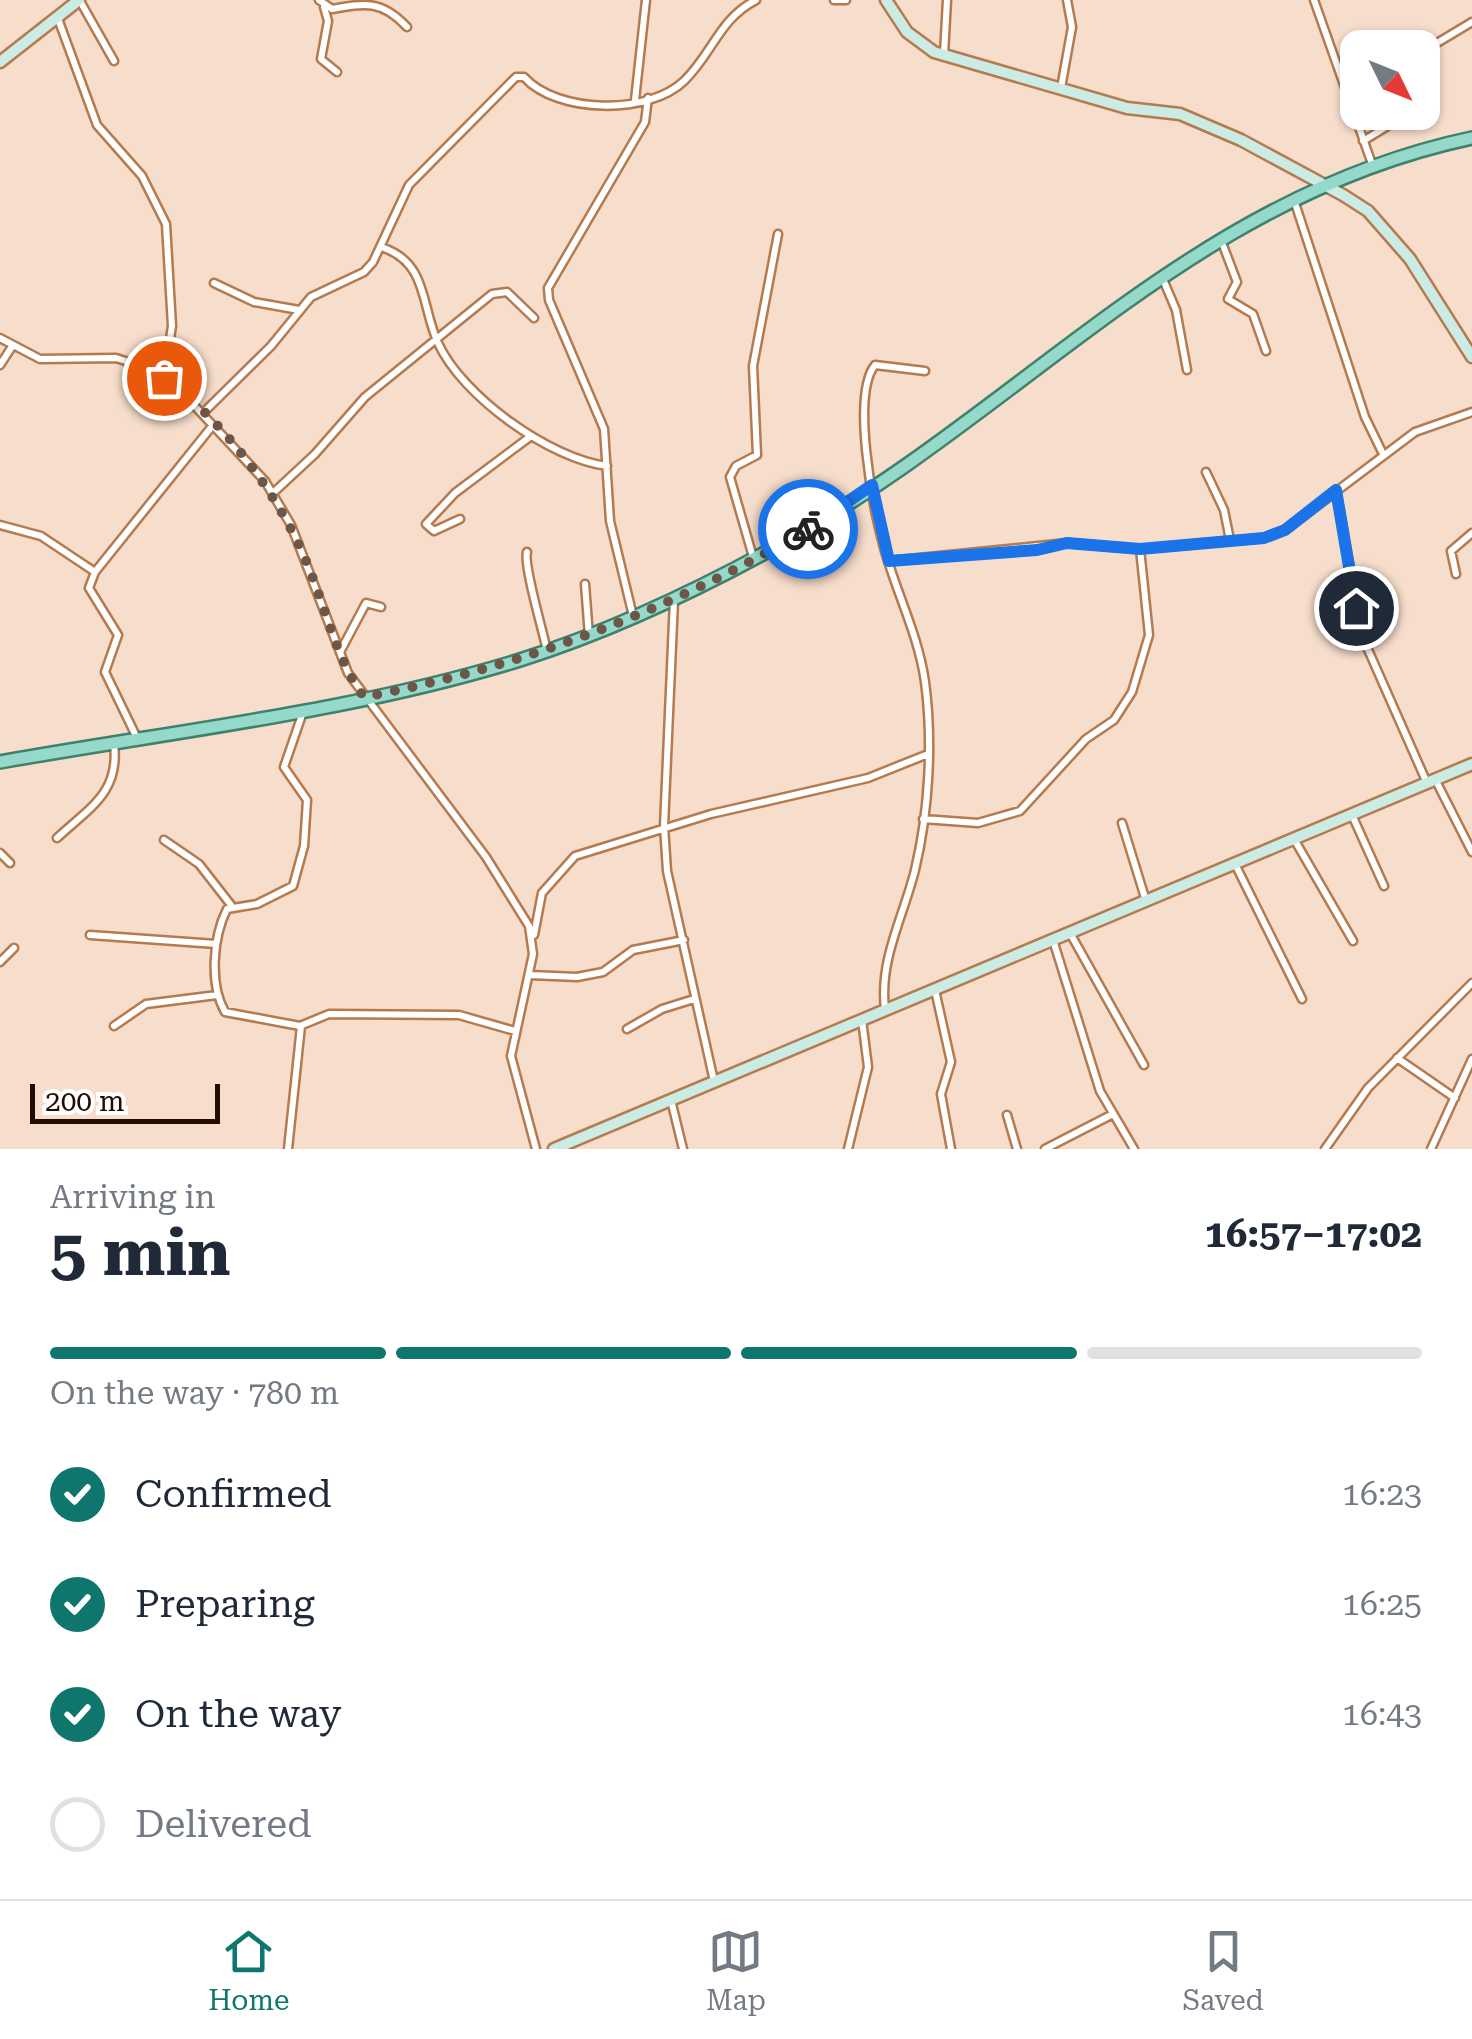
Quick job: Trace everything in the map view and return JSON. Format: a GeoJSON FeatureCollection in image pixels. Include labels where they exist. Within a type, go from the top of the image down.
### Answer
{"type":"FeatureCollection","features":[{"type":"Feature","properties":{"kind":"main road"},"geometry":{"type":"LineString","coordinates":[[0,62],[79,0]]}},
{"type":"Feature","properties":{"kind":"main road"},"geometry":{"type":"LineString","coordinates":[[886,0],[907,32],[944,55],[1127,108],[1180,114],[1241,140],[1368,211],[1410,259],[1472,357]]}},
{"type":"Feature","properties":{"kind":"main road"},"geometry":{"type":"LineString","coordinates":[[0,762],[364,697],[547,651],[634,618],[754,559],[872,485],[1220,237],[1320,184],[1372,164],[1472,138]]}},
{"type":"Feature","properties":{"kind":"main road"},"geometry":{"type":"LineString","coordinates":[[554,1149],[1472,764]]}},
{"type":"Feature","properties":{"kind":"street"},"geometry":{"type":"LineString","coordinates":[[79,0],[114,61]]}},
{"type":"Feature","properties":{"kind":"street"},"geometry":{"type":"LineString","coordinates":[[635,100],[646,0]]}},
{"type":"Feature","properties":{"kind":"street"},"geometry":{"type":"LineString","coordinates":[[202,414],[322,288],[364,272],[384,248],[410,186],[516,77],[524,77],[540,90],[574,104],[607,106],[648,98],[679,86],[698,66],[722,24],[756,0]]}},
{"type":"Feature","properties":{"kind":"street"},"geometry":{"type":"LineString","coordinates":[[834,0],[846,0]]}},
{"type":"Feature","properties":{"kind":"street"},"geometry":{"type":"LineString","coordinates":[[944,55],[947,0]]}},
{"type":"Feature","properties":{"kind":"street"},"geometry":{"type":"LineString","coordinates":[[1062,88],[1072,28],[1067,0]]}},
{"type":"Feature","properties":{"kind":"street"},"geometry":{"type":"LineString","coordinates":[[1314,0],[1372,164]]}},
{"type":"Feature","properties":{"kind":"street"},"geometry":{"type":"LineString","coordinates":[[337,72],[321,58],[328,21],[322,3],[371,2],[395,14],[407,27]]}},
{"type":"Feature","properties":{"kind":"street"},"geometry":{"type":"LineString","coordinates":[[56,15],[97,125],[142,176],[166,224],[172,315],[164,378]]}},
{"type":"Feature","properties":{"kind":"street"},"geometry":{"type":"LineString","coordinates":[[1440,41],[1472,22]]}},
{"type":"Feature","properties":{"kind":"street"},"geometry":{"type":"LineString","coordinates":[[634,618],[610,520],[604,429],[549,300],[548,288],[644,122],[648,98]]}},
{"type":"Feature","properties":{"kind":"street"},"geometry":{"type":"LineString","coordinates":[[1364,141],[1383,130]]}},
{"type":"Feature","properties":{"kind":"street"},"geometry":{"type":"LineString","coordinates":[[1294,199],[1365,417],[1383,454]]}},
{"type":"Feature","properties":{"kind":"street"},"geometry":{"type":"LineString","coordinates":[[754,559],[730,477],[736,466],[757,456],[753,366],[778,234]]}},
{"type":"Feature","properties":{"kind":"street"},"geometry":{"type":"LineString","coordinates":[[1220,237],[1237,282],[1228,299],[1252,314],[1266,351]]}},
{"type":"Feature","properties":{"kind":"street"},"geometry":{"type":"LineString","coordinates":[[384,248],[406,260],[419,278],[436,340],[506,420],[573,459],[607,466]]}},
{"type":"Feature","properties":{"kind":"street"},"geometry":{"type":"LineString","coordinates":[[1161,276],[1176,310],[1187,370]]}},
{"type":"Feature","properties":{"kind":"street"},"geometry":{"type":"LineString","coordinates":[[214,283],[254,302],[300,310]]}},
{"type":"Feature","properties":{"kind":"street"},"geometry":{"type":"LineString","coordinates":[[272,492],[315,454],[366,397],[498,290],[506,292],[534,318]]}},
{"type":"Feature","properties":{"kind":"street"},"geometry":{"type":"LineString","coordinates":[[0,338],[56,362],[116,358],[136,362],[164,378],[202,414],[272,492],[298,539],[340,652],[364,697],[486,857],[516,901],[532,941]]}},
{"type":"Feature","properties":{"kind":"street"},"geometry":{"type":"LineString","coordinates":[[0,365],[13,345]]}},
{"type":"Feature","properties":{"kind":"street"},"geometry":{"type":"LineString","coordinates":[[886,1010],[884,966],[908,898],[923,819],[928,754],[924,681],[889,561],[872,485],[865,422],[871,369],[878,364],[925,371]]}},
{"type":"Feature","properties":{"kind":"street"},"geometry":{"type":"LineString","coordinates":[[889,561],[1037,550],[1067,543],[1140,549],[1279,533],[1428,425],[1472,412]]}},
{"type":"Feature","properties":{"kind":"street"},"geometry":{"type":"LineString","coordinates":[[137,738],[104,672],[118,636],[89,588],[94,572],[213,426]]}},
{"type":"Feature","properties":{"kind":"street"},"geometry":{"type":"LineString","coordinates":[[460,519],[434,531],[426,524],[455,493],[530,436]]}},
{"type":"Feature","properties":{"kind":"street"},"geometry":{"type":"LineString","coordinates":[[1206,472],[1224,510],[1230,540]]}},
{"type":"Feature","properties":{"kind":"street"},"geometry":{"type":"LineString","coordinates":[[1336,490],[1362,636],[1431,781],[1472,852]]}},
{"type":"Feature","properties":{"kind":"street"},"geometry":{"type":"LineString","coordinates":[[0,525],[42,536],[94,572]]}},
{"type":"Feature","properties":{"kind":"street"},"geometry":{"type":"LineString","coordinates":[[1456,574],[1451,551],[1472,533]]}},
{"type":"Feature","properties":{"kind":"street"},"geometry":{"type":"LineString","coordinates":[[923,819],[978,823],[1020,811],[1086,739],[1114,720],[1132,692],[1149,635],[1140,549]]}},
{"type":"Feature","properties":{"kind":"street"},"geometry":{"type":"LineString","coordinates":[[527,552],[524,563],[535,588],[547,651]]}},
{"type":"Feature","properties":{"kind":"street"},"geometry":{"type":"LineString","coordinates":[[585,584],[588,636]]}},
{"type":"Feature","properties":{"kind":"street"},"geometry":{"type":"LineString","coordinates":[[674,600],[664,826],[666,871],[714,1082]]}},
{"type":"Feature","properties":{"kind":"street"},"geometry":{"type":"LineString","coordinates":[[340,652],[366,603],[381,607]]}},
{"type":"Feature","properties":{"kind":"street"},"geometry":{"type":"LineString","coordinates":[[230,906],[288,891],[297,876],[307,800],[284,767],[303,710]]}},
{"type":"Feature","properties":{"kind":"street"},"geometry":{"type":"LineString","coordinates":[[57,838],[111,785],[116,763],[114,742]]}},
{"type":"Feature","properties":{"kind":"street"},"geometry":{"type":"LineString","coordinates":[[536,1149],[511,1056],[530,976],[532,941],[542,893],[572,858],[620,846],[664,826],[845,784],[928,754]]}},
{"type":"Feature","properties":{"kind":"street"},"geometry":{"type":"LineString","coordinates":[[1352,814],[1384,886]]}},
{"type":"Feature","properties":{"kind":"street"},"geometry":{"type":"LineString","coordinates":[[1122,823],[1146,901]]}},
{"type":"Feature","properties":{"kind":"street"},"geometry":{"type":"LineString","coordinates":[[1294,838],[1352,942]]}},
{"type":"Feature","properties":{"kind":"street"},"geometry":{"type":"LineString","coordinates":[[164,840],[199,864],[230,906]]}},
{"type":"Feature","properties":{"kind":"street"},"geometry":{"type":"LineString","coordinates":[[0,854],[10,863]]}},
{"type":"Feature","properties":{"kind":"street"},"geometry":{"type":"LineString","coordinates":[[1235,864],[1302,999]]}},
{"type":"Feature","properties":{"kind":"street"},"geometry":{"type":"LineString","coordinates":[[230,906],[216,944],[217,995],[224,1012],[231,1016],[280,1019],[300,1026],[329,1014],[416,1012],[459,1015],[515,1031]]}},
{"type":"Feature","properties":{"kind":"street"},"geometry":{"type":"LineString","coordinates":[[1070,933],[1144,1065]]}},
{"type":"Feature","properties":{"kind":"street"},"geometry":{"type":"LineString","coordinates":[[90,936],[216,944]]}},
{"type":"Feature","properties":{"kind":"street"},"geometry":{"type":"LineString","coordinates":[[530,976],[577,977],[603,972],[633,950],[684,940]]}},
{"type":"Feature","properties":{"kind":"street"},"geometry":{"type":"LineString","coordinates":[[1053,940],[1074,1017],[1111,1115],[1134,1149]]}},
{"type":"Feature","properties":{"kind":"street"},"geometry":{"type":"LineString","coordinates":[[0,962],[14,948]]}},
{"type":"Feature","properties":{"kind":"street"},"geometry":{"type":"LineString","coordinates":[[1325,1149],[1368,1088],[1472,983]]}},
{"type":"Feature","properties":{"kind":"street"},"geometry":{"type":"LineString","coordinates":[[935,990],[952,1062],[941,1094],[951,1149]]}},
{"type":"Feature","properties":{"kind":"street"},"geometry":{"type":"LineString","coordinates":[[114,1026],[146,1004],[217,995]]}},
{"type":"Feature","properties":{"kind":"street"},"geometry":{"type":"LineString","coordinates":[[627,1028],[662,1009],[694,999]]}},
{"type":"Feature","properties":{"kind":"street"},"geometry":{"type":"LineString","coordinates":[[848,1149],[868,1067],[862,1020]]}},
{"type":"Feature","properties":{"kind":"street"},"geometry":{"type":"LineString","coordinates":[[288,1149],[300,1026]]}},
{"type":"Feature","properties":{"kind":"street"},"geometry":{"type":"LineString","coordinates":[[1397,1058],[1455,1098]]}},
{"type":"Feature","properties":{"kind":"street"},"geometry":{"type":"LineString","coordinates":[[1431,1149],[1472,1060]]}},
{"type":"Feature","properties":{"kind":"street"},"geometry":{"type":"LineString","coordinates":[[671,1100],[683,1149]]}},
{"type":"Feature","properties":{"kind":"street"},"geometry":{"type":"LineString","coordinates":[[1008,1115],[1016,1149]]}},
{"type":"Feature","properties":{"kind":"street"},"geometry":{"type":"LineString","coordinates":[[1045,1149],[1111,1115]]}},
{"type":"Feature","properties":{"kind":"way so far"},"geometry":{"type":"LineString","coordinates":[[164,378],[189,400],[272,492],[310,569],[348,673],[364,697],[520,660],[588,636],[674,600],[808,529]]}},
{"type":"Feature","properties":{"kind":"route"},"geometry":{"type":"LineString","coordinates":[[808,529],[872,485],[889,561],[1037,550],[1067,543],[1140,549],[1264,538],[1285,530],[1336,490],[1356,608]]}}]}
